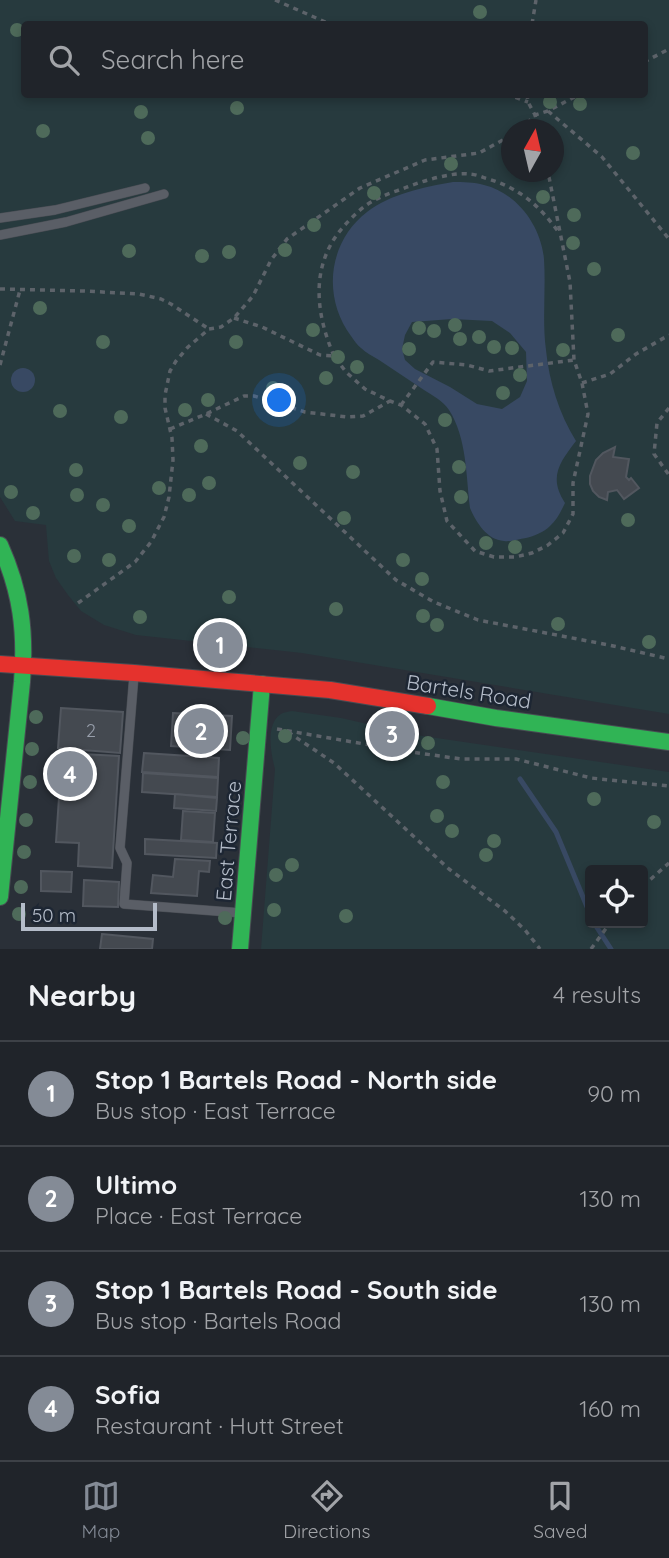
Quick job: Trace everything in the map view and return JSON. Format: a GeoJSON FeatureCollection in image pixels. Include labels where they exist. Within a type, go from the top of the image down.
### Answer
{"type":"FeatureCollection","features":[{"type":"Feature","properties":{"kind":"main road"},"geometry":{"type":"LineString","coordinates":[[0,545],[10,570],[22,617],[24,642],[0,897]]}},
{"type":"Feature","properties":{"kind":"main road"},"geometry":{"type":"LineString","coordinates":[[0,664],[262,684]]}},
{"type":"Feature","properties":{"kind":"main road","name":"Bartels Road"},"geometry":{"type":"LineString","coordinates":[[262,684],[330,690],[496,718],[669,742]]}},
{"type":"Feature","properties":{"kind":"main road","name":"East Terrace"},"geometry":{"type":"LineString","coordinates":[[240,949],[262,684]]}},
{"type":"Feature","properties":{"kind":"lane"},"geometry":{"type":"LineString","coordinates":[[0,218],[55,210],[145,188]]}},
{"type":"Feature","properties":{"kind":"lane"},"geometry":{"type":"LineString","coordinates":[[0,234],[66,222],[164,194]]}},
{"type":"Feature","properties":{"kind":"lane"},"geometry":{"type":"LineString","coordinates":[[100,200],[103,212]]}},
{"type":"Feature","properties":{"kind":"lane"},"geometry":{"type":"LineString","coordinates":[[134,673],[120,848],[127,863],[124,904],[243,913]]}},
{"type":"Feature","properties":{"kind":"path"},"geometry":{"type":"LineString","coordinates":[[275,0],[323,21]]}},
{"type":"Feature","properties":{"kind":"path"},"geometry":{"type":"LineString","coordinates":[[532,21],[536,0]]}},
{"type":"Feature","properties":{"kind":"path"},"geometry":{"type":"LineString","coordinates":[[648,60],[669,49]]}},
{"type":"Feature","properties":{"kind":"path"},"geometry":{"type":"LineString","coordinates":[[517,98],[528,102]]}},
{"type":"Feature","properties":{"kind":"path"},"geometry":{"type":"LineString","coordinates":[[528,98],[536,119]]}},
{"type":"Feature","properties":{"kind":"path"},"geometry":{"type":"LineString","coordinates":[[531,119],[572,98]]}},
{"type":"Feature","properties":{"kind":"path"},"geometry":{"type":"LineString","coordinates":[[548,111],[602,157],[669,239]]}},
{"type":"Feature","properties":{"kind":"path"},"geometry":{"type":"LineString","coordinates":[[78,603],[135,562],[147,548],[164,517],[173,460],[165,396],[170,371],[188,347],[209,329],[221,327],[234,318],[253,296],[271,260],[287,239],[360,188],[425,160],[479,153],[501,141]]}},
{"type":"Feature","properties":{"kind":"path"},"geometry":{"type":"LineString","coordinates":[[550,182],[561,235],[570,282],[574,359],[589,414],[573,483],[573,514],[563,534],[532,553],[515,557],[494,557],[475,551],[447,521],[440,491],[436,449],[425,424],[401,405],[365,389],[346,372],[334,356],[324,334],[319,308],[320,280],[325,256],[336,235],[352,217],[375,200],[415,184],[448,176],[469,173],[500,182],[527,197],[561,235]]}},
{"type":"Feature","properties":{"kind":"path"},"geometry":{"type":"LineString","coordinates":[[0,289],[139,294],[171,304],[209,329]]}},
{"type":"Feature","properties":{"kind":"path"},"geometry":{"type":"LineString","coordinates":[[0,365],[20,290]]}},
{"type":"Feature","properties":{"kind":"path"},"geometry":{"type":"LineString","coordinates":[[234,318],[262,327],[320,355],[334,356]]}},
{"type":"Feature","properties":{"kind":"path"},"geometry":{"type":"LineString","coordinates":[[582,383],[610,374],[636,354],[669,335]]}},
{"type":"Feature","properties":{"kind":"path"},"geometry":{"type":"LineString","coordinates":[[401,405],[433,362],[467,365],[489,371],[574,359]]}},
{"type":"Feature","properties":{"kind":"path"},"geometry":{"type":"LineString","coordinates":[[170,429],[243,396],[254,396],[305,412],[347,417],[363,416],[390,401]]}},
{"type":"Feature","properties":{"kind":"path"},"geometry":{"type":"LineString","coordinates":[[669,408],[657,424],[654,454],[669,475]]}},
{"type":"Feature","properties":{"kind":"path"},"geometry":{"type":"LineString","coordinates":[[206,414],[237,431],[396,580],[434,602],[478,620],[669,659]]}},
{"type":"Feature","properties":{"kind":"path"},"geometry":{"type":"LineString","coordinates":[[540,949],[526,930],[505,911],[449,869],[334,763],[286,730],[461,759],[516,759],[591,778],[669,786]]}},
{"type":"Feature","properties":{"kind":"path"},"geometry":{"type":"LineString","coordinates":[[648,882],[669,863]]}},
{"type":"Feature","properties":{"kind":"path"},"geometry":{"type":"LineString","coordinates":[[591,949],[606,928]]}},
{"type":"Feature","properties":{"kind":"green space"},"geometry":{"type":"Polygon","coordinates":[[[0,0],[669,0],[669,714],[302,653],[136,635],[104,625],[81,611],[56,578],[49,561],[46,525],[15,521],[0,497],[0,0]]]}},
{"type":"Feature","properties":{"kind":"green space"},"geometry":{"type":"Polygon","coordinates":[[[292,711],[341,718],[416,735],[669,772],[669,949],[261,949],[275,769],[271,732],[276,719],[282,713],[292,711]]]}},
{"type":"Feature","properties":{"kind":"water"},"geometry":{"type":"Polygon","coordinates":[[[453,182],[476,183],[507,195],[517,203],[532,223],[542,247],[547,362],[560,409],[576,441],[558,470],[557,485],[565,503],[562,509],[548,528],[526,538],[498,540],[483,529],[470,508],[462,445],[449,410],[437,398],[360,347],[342,321],[336,304],[333,288],[337,254],[354,224],[386,200],[453,182]],[[452,319],[412,322],[402,349],[405,360],[415,369],[477,404],[502,409],[520,397],[527,381],[526,352],[510,333],[492,321],[452,319]]]}},
{"type":"Feature","properties":{"kind":"water"},"geometry":{"type":"Polygon","coordinates":[[[23,368],[32,371],[35,380],[32,389],[23,392],[14,389],[11,380],[14,371],[23,368]]]}},
{"type":"Feature","properties":{"kind":"building"},"geometry":{"type":"Polygon","coordinates":[[[615,447],[613,457],[629,459],[626,477],[629,480],[631,478],[639,488],[624,499],[617,490],[608,492],[607,500],[593,491],[590,476],[596,460],[615,447]]]}},
{"type":"Feature","properties":{"kind":"building"},"geometry":{"type":"Polygon","coordinates":[[[61,708],[123,712],[120,753],[58,748],[61,708]]]}},
{"type":"Feature","properties":{"kind":"building"},"geometry":{"type":"Polygon","coordinates":[[[173,713],[232,716],[230,750],[171,746],[173,713]]]}},
{"type":"Feature","properties":{"kind":"building"},"geometry":{"type":"Polygon","coordinates":[[[62,753],[119,756],[112,868],[78,866],[79,843],[56,842],[62,753]]]}},
{"type":"Feature","properties":{"kind":"building"},"geometry":{"type":"Polygon","coordinates":[[[144,753],[219,758],[218,777],[142,772],[144,753]]]}},
{"type":"Feature","properties":{"kind":"building"},"geometry":{"type":"Polygon","coordinates":[[[143,773],[218,778],[217,797],[142,792],[143,773]]]}},
{"type":"Feature","properties":{"kind":"building"},"geometry":{"type":"Polygon","coordinates":[[[175,794],[217,798],[216,811],[174,808],[175,794]]]}},
{"type":"Feature","properties":{"kind":"building"},"geometry":{"type":"Polygon","coordinates":[[[183,811],[215,813],[213,842],[181,840],[183,811]]]}},
{"type":"Feature","properties":{"kind":"building"},"geometry":{"type":"Polygon","coordinates":[[[145,839],[217,843],[216,858],[145,854],[145,839]]]}},
{"type":"Feature","properties":{"kind":"building"},"geometry":{"type":"Polygon","coordinates":[[[175,859],[210,861],[209,872],[199,871],[197,896],[151,893],[153,875],[173,877],[175,859]]]}},
{"type":"Feature","properties":{"kind":"building"},"geometry":{"type":"Polygon","coordinates":[[[41,871],[72,872],[71,892],[41,891],[41,871]]]}},
{"type":"Feature","properties":{"kind":"building"},"geometry":{"type":"Polygon","coordinates":[[[84,880],[119,882],[118,907],[83,906],[84,880]]]}},
{"type":"Feature","properties":{"kind":"building"},"geometry":{"type":"Polygon","coordinates":[[[102,934],[153,939],[152,949],[100,949],[102,934]]]}},
{"type":"Feature","properties":{"kind":"waterway"},"geometry":{"type":"LineString","coordinates":[[520,779],[556,832],[585,902]]}},
{"type":"Feature","properties":{"kind":"waterway"},"geometry":{"type":"LineString","coordinates":[[597,928],[611,949]]}},
{"type":"Feature","properties":{"kind":"traffic: fast"},"geometry":{"type":"LineString","coordinates":[[0,545],[17,596],[23,646],[22,682],[0,897]]}},
{"type":"Feature","properties":{"kind":"traffic: fast"},"geometry":{"type":"LineString","coordinates":[[240,949],[262,684]]}},
{"type":"Feature","properties":{"kind":"traffic: fast"},"geometry":{"type":"LineString","coordinates":[[428,706],[669,742]]}},
{"type":"Feature","properties":{"kind":"traffic: jam"},"geometry":{"type":"LineString","coordinates":[[0,664],[330,690],[428,706]]}},
{"type":"Feature","properties":{"kind":"place","name":"Stop 1 Bartels Road - North side"},"geometry":{"type":"Point","coordinates":[220,645]}},
{"type":"Feature","properties":{"kind":"place","name":"Ultimo"},"geometry":{"type":"Point","coordinates":[201,731]}},
{"type":"Feature","properties":{"kind":"place","name":"Stop 1 Bartels Road - South side"},"geometry":{"type":"Point","coordinates":[392,734]}},
{"type":"Feature","properties":{"kind":"place","name":"Sofia"},"geometry":{"type":"Point","coordinates":[70,774]}}]}
